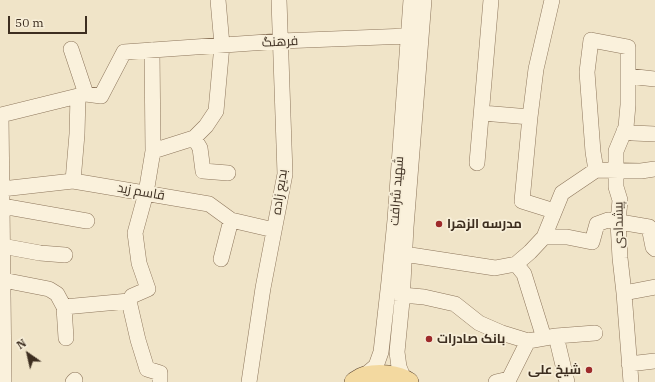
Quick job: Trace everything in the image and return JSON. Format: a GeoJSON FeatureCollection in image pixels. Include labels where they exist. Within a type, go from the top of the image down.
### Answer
{"type":"FeatureCollection","features":[{"type":"Feature","properties":{"kind":"main road"},"geometry":{"type":"LineString","coordinates":[[359,379],[384,374],[406,380]]}},
{"type":"Feature","properties":{"kind":"street"},"geometry":{"type":"LineString","coordinates":[[154,151],[194,138],[206,126],[216,111],[222,45],[218,0]]}},
{"type":"Feature","properties":{"kind":"street","name":"بدیع زاده"},"geometry":{"type":"LineString","coordinates":[[250,382],[263,288],[285,174],[279,0]]}},
{"type":"Feature","properties":{"kind":"street","name":"شهید شرافت"},"geometry":{"type":"LineString","coordinates":[[359,379],[376,366],[381,352],[395,220],[411,0]]}},
{"type":"Feature","properties":{"kind":"street","name":"شهید شرافت"},"geometry":{"type":"LineString","coordinates":[[406,380],[399,367],[397,352],[424,0]]}},
{"type":"Feature","properties":{"kind":"street"},"geometry":{"type":"LineString","coordinates":[[477,163],[491,0]]}},
{"type":"Feature","properties":{"kind":"street"},"geometry":{"type":"LineString","coordinates":[[552,0],[536,69],[522,201],[554,211]]}},
{"type":"Feature","properties":{"kind":"street","name":"فرهنگ"},"geometry":{"type":"LineString","coordinates":[[82,95],[101,96],[124,52],[281,41],[408,36]]}},
{"type":"Feature","properties":{"kind":"street","name":"پیشدادی"},"geometry":{"type":"LineString","coordinates":[[596,170],[593,152],[587,72],[590,40],[628,47],[628,105],[626,127],[616,151],[616,187],[620,200],[618,222],[620,258],[631,382]]}},
{"type":"Feature","properties":{"kind":"street"},"geometry":{"type":"LineString","coordinates":[[71,50],[82,95],[73,181]]}},
{"type":"Feature","properties":{"kind":"street"},"geometry":{"type":"LineString","coordinates":[[152,50],[154,151],[146,193],[135,234],[139,263],[148,288],[132,296],[129,301],[138,340],[147,369],[160,377]]}},
{"type":"Feature","properties":{"kind":"street"},"geometry":{"type":"LineString","coordinates":[[628,76],[655,79]]}},
{"type":"Feature","properties":{"kind":"street"},"geometry":{"type":"LineString","coordinates":[[4,382],[1,115],[82,95]]}},
{"type":"Feature","properties":{"kind":"street"},"geometry":{"type":"LineString","coordinates":[[482,113],[530,117]]}},
{"type":"Feature","properties":{"kind":"street"},"geometry":{"type":"LineString","coordinates":[[624,131],[655,134]]}},
{"type":"Feature","properties":{"kind":"street"},"geometry":{"type":"LineString","coordinates":[[194,138],[200,148],[203,171],[228,173]]}},
{"type":"Feature","properties":{"kind":"street"},"geometry":{"type":"LineString","coordinates":[[404,254],[495,268],[516,264],[544,237],[562,193],[596,170],[641,171],[655,169]]}},
{"type":"Feature","properties":{"kind":"street","name":"قاسم زید"},"geometry":{"type":"LineString","coordinates":[[2,188],[73,181],[209,204],[231,220],[274,230]]}},
{"type":"Feature","properties":{"kind":"street"},"geometry":{"type":"LineString","coordinates":[[2,206],[86,221]]}},
{"type":"Feature","properties":{"kind":"street"},"geometry":{"type":"LineString","coordinates":[[221,259],[231,220]]}},
{"type":"Feature","properties":{"kind":"street"},"geometry":{"type":"LineString","coordinates":[[544,237],[567,237],[592,242],[597,224],[608,220],[649,227],[653,247],[655,249]]}},
{"type":"Feature","properties":{"kind":"street"},"geometry":{"type":"LineString","coordinates":[[2,246],[40,253],[65,255]]}},
{"type":"Feature","properties":{"kind":"street"},"geometry":{"type":"LineString","coordinates":[[516,264],[524,274],[567,382]]}},
{"type":"Feature","properties":{"kind":"street"},"geometry":{"type":"LineString","coordinates":[[3,280],[49,289],[57,294],[64,307],[66,338]]}},
{"type":"Feature","properties":{"kind":"street"},"geometry":{"type":"LineString","coordinates":[[624,293],[655,287]]}},
{"type":"Feature","properties":{"kind":"street"},"geometry":{"type":"LineString","coordinates":[[402,295],[424,296],[455,304],[479,323],[502,333],[528,341],[550,337],[595,333]]}},
{"type":"Feature","properties":{"kind":"street"},"geometry":{"type":"LineString","coordinates":[[64,307],[129,301]]}},
{"type":"Feature","properties":{"kind":"street"},"geometry":{"type":"LineString","coordinates":[[505,381],[528,341]]}},
{"type":"Feature","properties":{"kind":"street"},"geometry":{"type":"LineString","coordinates":[[629,364],[655,361]]}},
{"type":"Feature","properties":{"kind":"place","name":"مدرسه الزهرا"},"geometry":{"type":"Point","coordinates":[439,224]}},
{"type":"Feature","properties":{"kind":"place","name":"بانک صادرات"},"geometry":{"type":"Point","coordinates":[429,339]}},
{"type":"Feature","properties":{"kind":"place","name":"شیخ علی"},"geometry":{"type":"Point","coordinates":[589,370]}}]}
